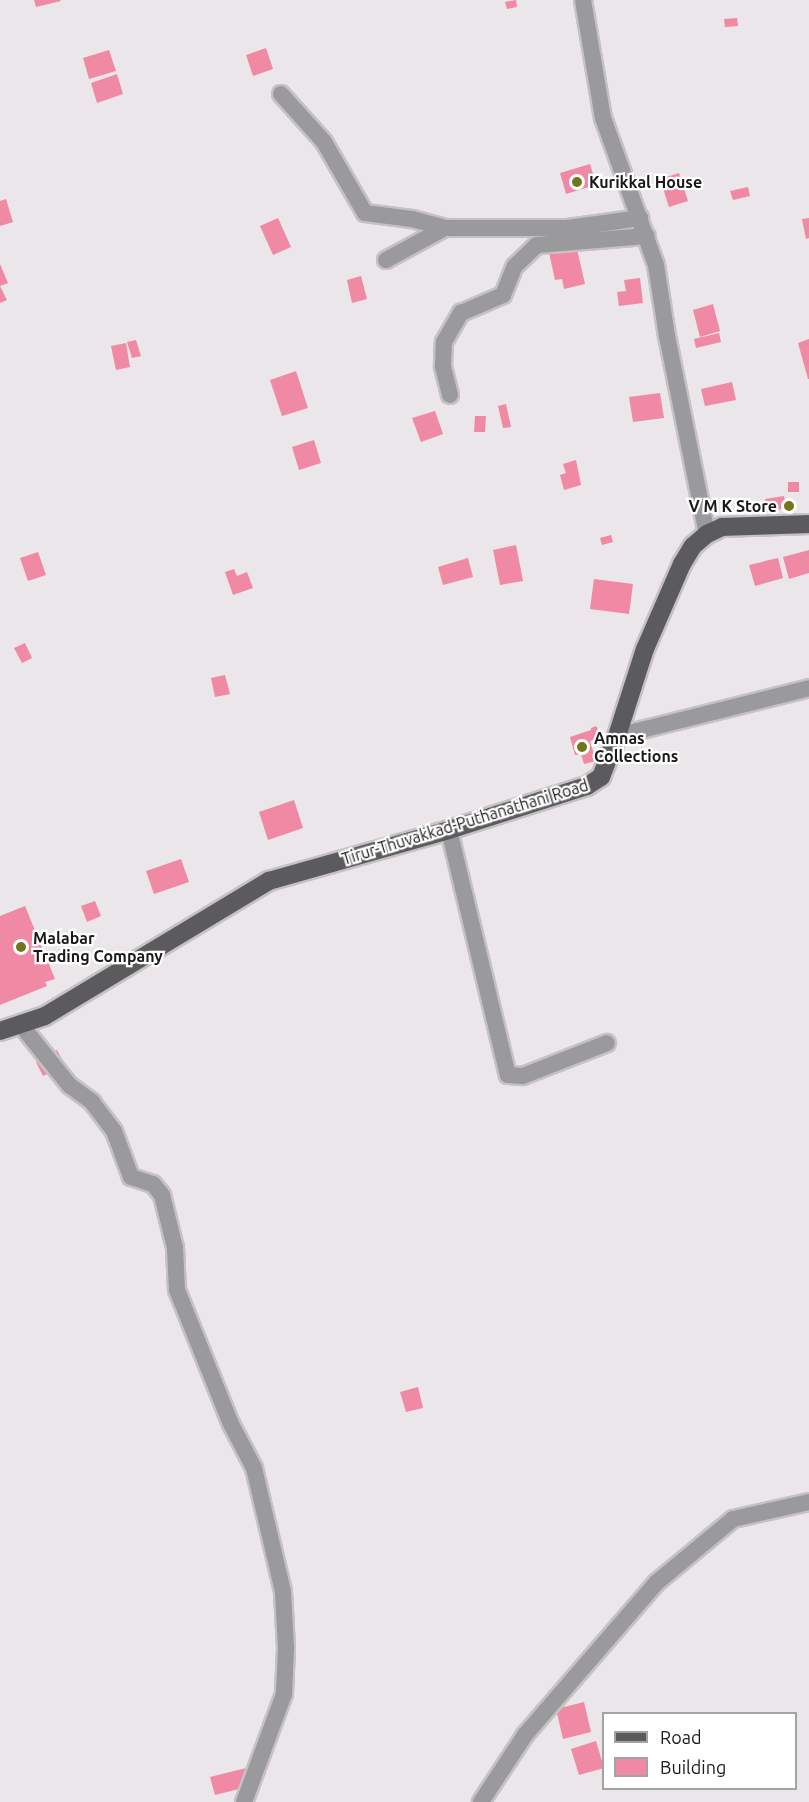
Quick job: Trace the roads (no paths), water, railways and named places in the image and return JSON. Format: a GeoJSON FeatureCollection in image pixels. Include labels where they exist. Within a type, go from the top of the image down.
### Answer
{"type":"FeatureCollection","features":[{"type":"Feature","properties":{"kind":"main road"},"geometry":{"type":"LineString","coordinates":[[707,534],[722,527],[809,524]]}},
{"type":"Feature","properties":{"kind":"main road","name":"Tirur-Thuvakkad-Puthanathani Road"},"geometry":{"type":"LineString","coordinates":[[0,1031],[45,1016],[269,881],[449,830],[587,786],[601,777],[617,736],[645,649],[682,564],[693,546],[707,534]]}},
{"type":"Feature","properties":{"kind":"street"},"geometry":{"type":"LineString","coordinates":[[583,0],[603,118],[656,265],[707,534]]}},
{"type":"Feature","properties":{"kind":"street"},"geometry":{"type":"LineString","coordinates":[[280,94],[324,142],[365,213],[412,219],[445,228],[568,228],[640,218]]}},
{"type":"Feature","properties":{"kind":"street"},"geometry":{"type":"LineString","coordinates":[[386,260],[445,228]]}},
{"type":"Feature","properties":{"kind":"street"},"geometry":{"type":"LineString","coordinates":[[450,395],[443,366],[444,342],[461,313],[503,295],[515,266],[537,245],[647,236]]}},
{"type":"Feature","properties":{"kind":"street"},"geometry":{"type":"LineString","coordinates":[[617,736],[809,688]]}},
{"type":"Feature","properties":{"kind":"street"},"geometry":{"type":"LineString","coordinates":[[449,830],[508,1075],[522,1076],[607,1043]]}},
{"type":"Feature","properties":{"kind":"street"},"geometry":{"type":"LineString","coordinates":[[21,1024],[69,1085],[92,1102],[114,1131],[131,1177],[153,1184],[162,1195],[175,1248],[177,1290],[223,1404],[254,1468],[283,1592],[286,1648],[284,1694],[244,1802]]}},
{"type":"Feature","properties":{"kind":"street"},"geometry":{"type":"LineString","coordinates":[[481,1802],[525,1735],[656,1583],[733,1519],[809,1502]]}},
{"type":"Feature","properties":{"kind":"place","name":"Kurikkal House"},"geometry":{"type":"Point","coordinates":[577,182]}},
{"type":"Feature","properties":{"kind":"place","name":"V M K Store"},"geometry":{"type":"Point","coordinates":[789,506]}},
{"type":"Feature","properties":{"kind":"place","name":"Amnas Collections"},"geometry":{"type":"Point","coordinates":[582,747]}},
{"type":"Feature","properties":{"kind":"place","name":"Malabar Trading Company"},"geometry":{"type":"Point","coordinates":[21,947]}}]}
